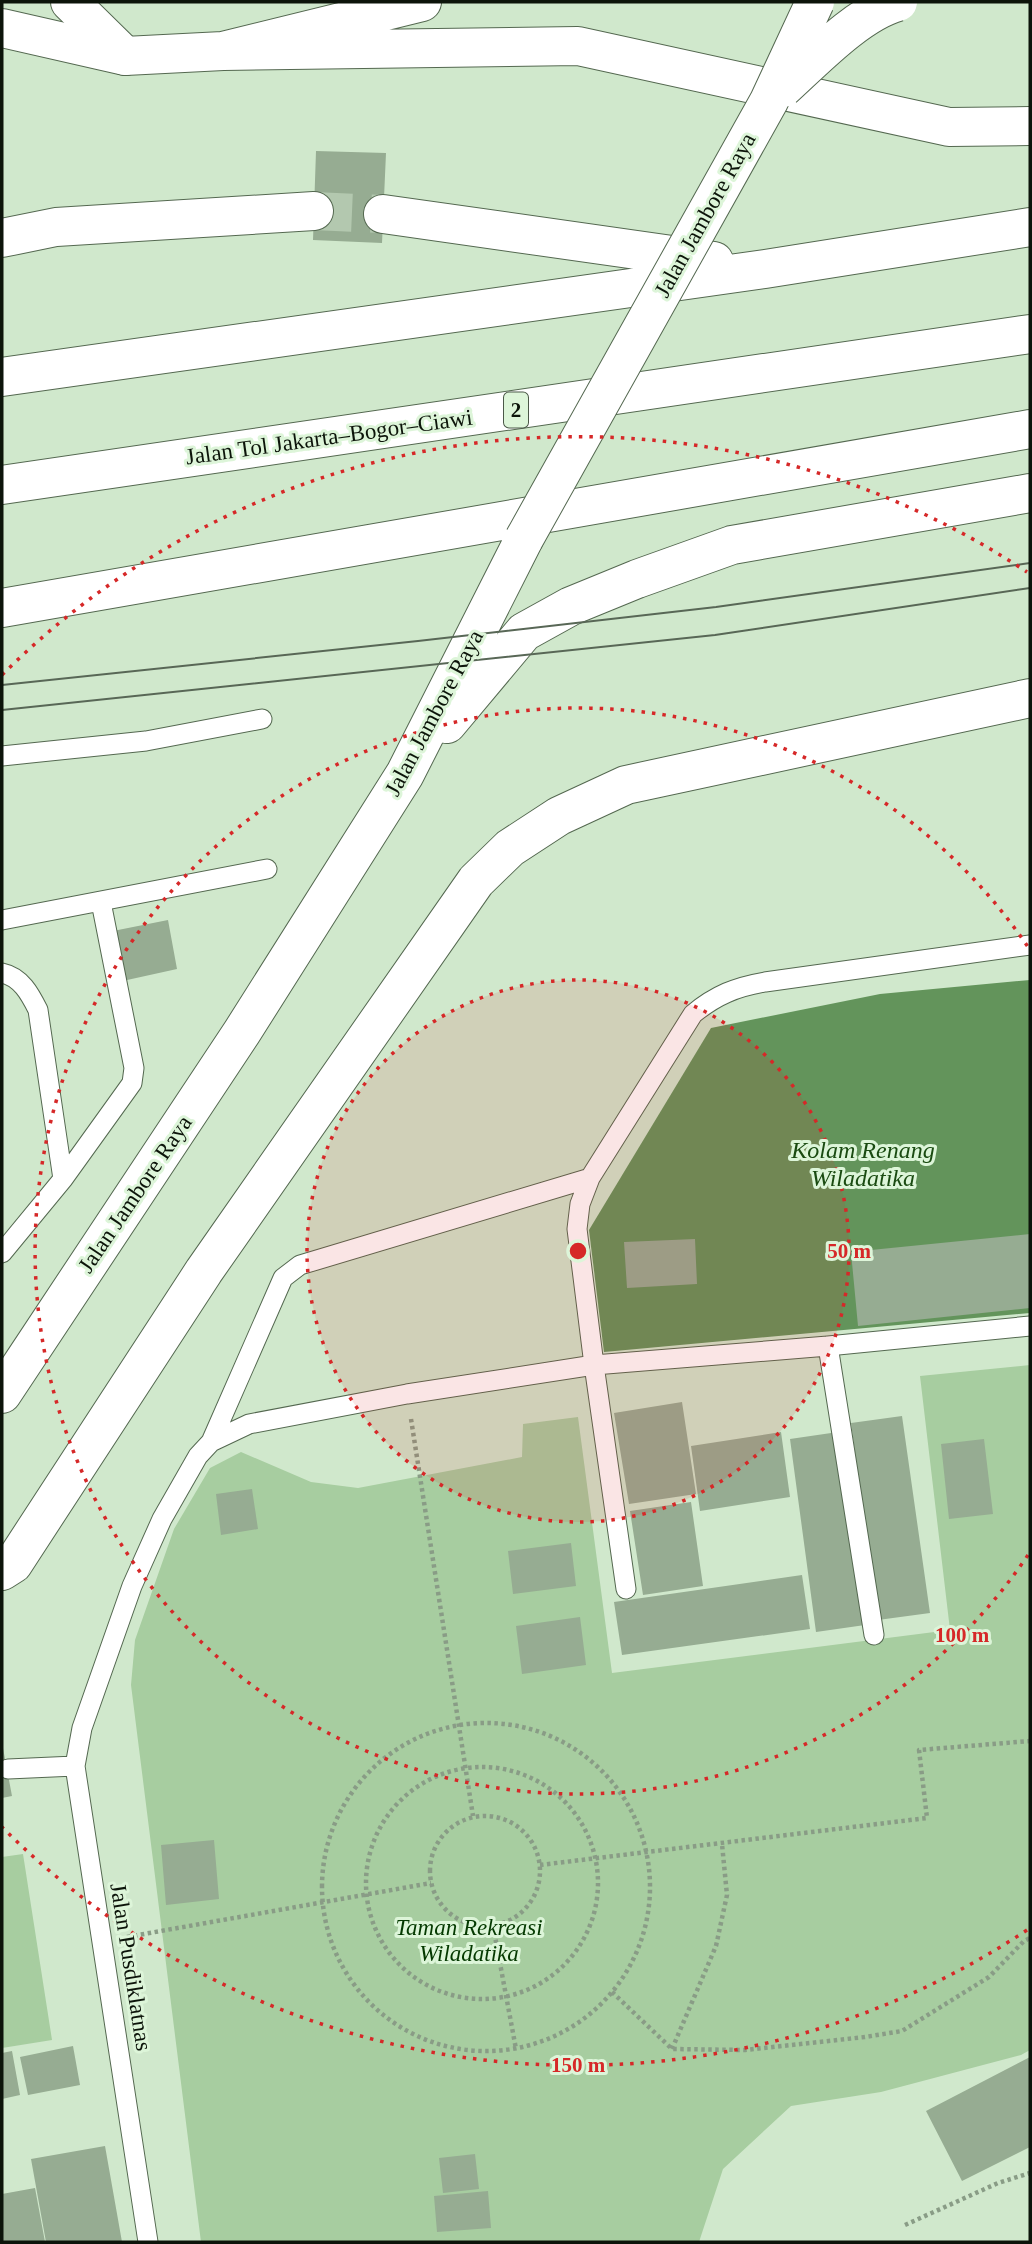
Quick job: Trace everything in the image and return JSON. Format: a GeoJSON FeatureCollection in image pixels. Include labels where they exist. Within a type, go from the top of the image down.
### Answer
{"type":"FeatureCollection","features":[{"type":"Feature","properties":{"kind":"main road"},"geometry":{"type":"LineString","coordinates":[[70,2],[125,56]]}},
{"type":"Feature","properties":{"kind":"main road"},"geometry":{"type":"LineString","coordinates":[[223,51],[422,2]]}},
{"type":"Feature","properties":{"kind":"main road","name":"Jalan Jambore Raya"},"geometry":{"type":"LineString","coordinates":[[2,1394],[242,1032],[405,774],[524,538],[769,101],[815,2]]}},
{"type":"Feature","properties":{"kind":"main road"},"geometry":{"type":"LineString","coordinates":[[769,101],[844,33],[886,5],[898,2]]}},
{"type":"Feature","properties":{"kind":"main road"},"geometry":{"type":"LineString","coordinates":[[2,28],[125,56],[223,51],[578,46],[949,127],[1030,126]]}},
{"type":"Feature","properties":{"kind":"main road"},"geometry":{"type":"LineString","coordinates":[[2,238],[56,227],[314,211]]}},
{"type":"Feature","properties":{"kind":"main road"},"geometry":{"type":"LineString","coordinates":[[383,215],[765,269]]}},
{"type":"Feature","properties":{"kind":"main road"},"geometry":{"type":"LineString","coordinates":[[2,377],[765,269],[1030,228]]}},
{"type":"Feature","properties":{"kind":"main road","name":"Jalan Tol Jakarta–Bogor–Ciawi"},"geometry":{"type":"LineString","coordinates":[[2,485],[1030,334]]}},
{"type":"Feature","properties":{"kind":"main road"},"geometry":{"type":"LineString","coordinates":[[2,608],[1030,429]]}},
{"type":"Feature","properties":{"kind":"main road"},"geometry":{"type":"LineString","coordinates":[[405,774],[524,632],[571,606],[732,545],[1030,493]]}},
{"type":"Feature","properties":{"kind":"main road"},"geometry":{"type":"LineString","coordinates":[[2,1571],[13,1564],[204,1271],[475,881],[510,848],[559,816],[626,785],[1030,698]]}},
{"type":"Feature","properties":{"kind":"lane"},"geometry":{"type":"LineString","coordinates":[[2,756],[146,741],[262,719]]}},
{"type":"Feature","properties":{"kind":"lane"},"geometry":{"type":"LineString","coordinates":[[2,920],[267,869]]}},
{"type":"Feature","properties":{"kind":"lane"},"geometry":{"type":"LineString","coordinates":[[2,1253],[63,1179],[132,1083],[134,1068],[101,902]]}},
{"type":"Feature","properties":{"kind":"lane"},"geometry":{"type":"LineString","coordinates":[[626,1589],[577,1228],[580,1204],[590,1178],[693,1014],[736,987],[1030,945]]}},
{"type":"Feature","properties":{"kind":"lane"},"geometry":{"type":"LineString","coordinates":[[2,974],[10,975],[27,989],[38,1010],[63,1179]]}},
{"type":"Feature","properties":{"kind":"lane"},"geometry":{"type":"LineString","coordinates":[[211,1442],[283,1278],[300,1265],[590,1178]]}},
{"type":"Feature","properties":{"kind":"lane"},"geometry":{"type":"LineString","coordinates":[[211,1442],[249,1424],[407,1394],[594,1365],[1030,1326]]}},
{"type":"Feature","properties":{"kind":"lane"},"geometry":{"type":"LineString","coordinates":[[828,1346],[874,1635]]}},
{"type":"Feature","properties":{"kind":"lane","name":"Jalan Pusdiklatnas"},"geometry":{"type":"LineString","coordinates":[[148,2242],[75,1766],[82,1728],[132,1586],[162,1519],[198,1456],[211,1442]]}},
{"type":"Feature","properties":{"kind":"lane"},"geometry":{"type":"LineString","coordinates":[[8,1769],[75,1766]]}},
{"type":"Feature","properties":{"kind":"path"},"geometry":{"type":"LineString","coordinates":[[407,1394],[474,1816]]}},
{"type":"Feature","properties":{"kind":"path"},"geometry":{"type":"LineString","coordinates":[[459,1724],[521,1726],[551,1735],[579,1751],[603,1771],[622,1796],[637,1824],[646,1854],[650,1883],[648,1912],[641,1941],[629,1968],[612,1992],[592,2012],[569,2029],[544,2041],[516,2049],[482,2052],[449,2048],[416,2036],[387,2018],[362,1995],[343,1968],[329,1936],[323,1902],[323,1871],[329,1841],[340,1813],[356,1786],[377,1764],[401,1746],[429,1732],[459,1724]]}},
{"type":"Feature","properties":{"kind":"path"},"geometry":{"type":"LineString","coordinates":[[540,1865],[927,1818],[919,1750],[1030,1741]]}},
{"type":"Feature","properties":{"kind":"path"},"geometry":{"type":"LineString","coordinates":[[490,1766],[515,1770],[538,1780],[558,1795],[575,1813],[588,1835],[596,1859],[596,1904],[590,1926],[579,1947],[548,1979],[506,1997],[481,2000],[434,1990],[395,1961],[381,1941],[371,1919],[366,1894],[366,1869],[372,1844],[383,1821],[398,1801],[418,1785],[441,1773],[465,1767],[490,1766]]}},
{"type":"Feature","properties":{"kind":"path"},"geometry":{"type":"LineString","coordinates":[[474,1816],[504,1819],[518,1826],[533,1843],[540,1865],[536,1893],[529,1905],[506,1923],[493,1926],[466,1924],[453,1917],[435,1896],[431,1883],[430,1868],[438,1841],[454,1826],[474,1816]]}},
{"type":"Feature","properties":{"kind":"path"},"geometry":{"type":"LineString","coordinates":[[672,2049],[716,1946],[727,1895],[722,1844]]}},
{"type":"Feature","properties":{"kind":"path"},"geometry":{"type":"LineString","coordinates":[[102,1942],[431,1883]]}},
{"type":"Feature","properties":{"kind":"path"},"geometry":{"type":"LineString","coordinates":[[493,1926],[516,2049]]}},
{"type":"Feature","properties":{"kind":"path"},"geometry":{"type":"LineString","coordinates":[[612,1992],[672,2049],[745,2050],[865,2037],[902,2031],[989,1978],[1030,1938]]}},
{"type":"Feature","properties":{"kind":"path"},"geometry":{"type":"LineString","coordinates":[[905,2225],[998,2183],[1030,2173]]}},
{"type":"Feature","properties":{"kind":"green space","name":"Taman Rekreasi Wiladatika"},"geometry":{"type":"Polygon","coordinates":[[[1030,1365],[1030,2050],[1021,2055],[881,2092],[791,2106],[723,2169],[699,2242],[201,2242],[131,1685],[135,1640],[174,1529],[210,1468],[241,1452],[311,1482],[358,1488],[522,1457],[523,1424],[578,1417],[612,1673],[950,1630],[920,1376],[1030,1365]]]}},
{"type":"Feature","properties":{"kind":"green space"},"geometry":{"type":"Polygon","coordinates":[[[23,1854],[52,2040],[2,2048],[2,1857],[23,1854]]]}},
{"type":"Feature","properties":{"kind":"water","name":"Kolam Renang Wiladatika"},"geometry":{"type":"Polygon","coordinates":[[[1030,980],[1030,1313],[604,1352],[589,1230],[711,1028],[880,994],[1030,980]]]}},
{"type":"Feature","properties":{"kind":"building"},"geometry":{"type":"Polygon","coordinates":[[[316,151],[386,153],[382,243],[313,240],[316,151]]]}},
{"type":"Feature","properties":{"kind":"building"},"geometry":{"type":"Polygon","coordinates":[[[168,920],[177,969],[118,982],[108,932],[168,920]]]}},
{"type":"Feature","properties":{"kind":"building"},"geometry":{"type":"Polygon","coordinates":[[[1030,1234],[1030,1308],[858,1326],[851,1252],[1030,1234]]]}},
{"type":"Feature","properties":{"kind":"building"},"geometry":{"type":"Polygon","coordinates":[[[695,1239],[697,1284],[627,1288],[624,1242],[695,1239]]]}},
{"type":"Feature","properties":{"kind":"building"},"geometry":{"type":"Polygon","coordinates":[[[682,1402],[696,1494],[629,1504],[614,1413],[682,1402]]]}},
{"type":"Feature","properties":{"kind":"building"},"geometry":{"type":"Polygon","coordinates":[[[902,1416],[930,1613],[878,1620],[851,1423],[902,1416]]]}},
{"type":"Feature","properties":{"kind":"building"},"geometry":{"type":"Polygon","coordinates":[[[781,1432],[790,1497],[700,1511],[691,1446],[781,1432]]]}},
{"type":"Feature","properties":{"kind":"building"},"geometry":{"type":"Polygon","coordinates":[[[838,1432],[865,1625],[816,1632],[790,1439],[838,1432]]]}},
{"type":"Feature","properties":{"kind":"building"},"geometry":{"type":"Polygon","coordinates":[[[984,1439],[993,1514],[949,1519],[941,1444],[984,1439]]]}},
{"type":"Feature","properties":{"kind":"building"},"geometry":{"type":"Polygon","coordinates":[[[252,1489],[258,1529],[221,1535],[216,1494],[252,1489]]]}},
{"type":"Feature","properties":{"kind":"building"},"geometry":{"type":"Polygon","coordinates":[[[691,1502],[703,1586],[643,1595],[630,1511],[691,1502]]]}},
{"type":"Feature","properties":{"kind":"building"},"geometry":{"type":"Polygon","coordinates":[[[571,1543],[576,1586],[513,1594],[508,1551],[571,1543]]]}},
{"type":"Feature","properties":{"kind":"building"},"geometry":{"type":"Polygon","coordinates":[[[802,1575],[810,1629],[622,1655],[614,1602],[802,1575]]]}},
{"type":"Feature","properties":{"kind":"building"},"geometry":{"type":"Polygon","coordinates":[[[580,1617],[586,1665],[522,1674],[516,1626],[580,1617]]]}},
{"type":"Feature","properties":{"kind":"building"},"geometry":{"type":"Polygon","coordinates":[[[2,1743],[12,1796],[2,1798],[2,1743]]]}},
{"type":"Feature","properties":{"kind":"building"},"geometry":{"type":"Polygon","coordinates":[[[214,1840],[219,1899],[166,1905],[161,1845],[214,1840]]]}},
{"type":"Feature","properties":{"kind":"building"},"geometry":{"type":"Polygon","coordinates":[[[73,2046],[80,2085],[28,2095],[20,2057],[73,2046]]]}},
{"type":"Feature","properties":{"kind":"building"},"geometry":{"type":"Polygon","coordinates":[[[12,2051],[20,2095],[2,2099],[2,2053],[12,2051]]]}},
{"type":"Feature","properties":{"kind":"building"},"geometry":{"type":"Polygon","coordinates":[[[1030,2057],[1030,2147],[962,2181],[926,2111],[1030,2057]]]}},
{"type":"Feature","properties":{"kind":"building"},"geometry":{"type":"Polygon","coordinates":[[[105,2146],[122,2242],[46,2242],[31,2159],[105,2146]]]}},
{"type":"Feature","properties":{"kind":"building"},"geometry":{"type":"Polygon","coordinates":[[[475,2154],[479,2189],[443,2193],[439,2158],[475,2154]]]}},
{"type":"Feature","properties":{"kind":"building"},"geometry":{"type":"Polygon","coordinates":[[[35,2188],[45,2242],[2,2242],[2,2194],[35,2188]]]}},
{"type":"Feature","properties":{"kind":"building"},"geometry":{"type":"Polygon","coordinates":[[[488,2191],[491,2228],[437,2232],[434,2196],[488,2191]]]}},
{"type":"Feature","properties":{"kind":"tunnel"},"geometry":{"type":"LineString","coordinates":[[314,211],[383,214]]}},
{"type":"Feature","properties":{"kind":"tram line"},"geometry":{"type":"LineString","coordinates":[[2,685],[716,607],[1030,563]]}},
{"type":"Feature","properties":{"kind":"tram line"},"geometry":{"type":"LineString","coordinates":[[2,710],[715,635],[1030,588]]}}]}
